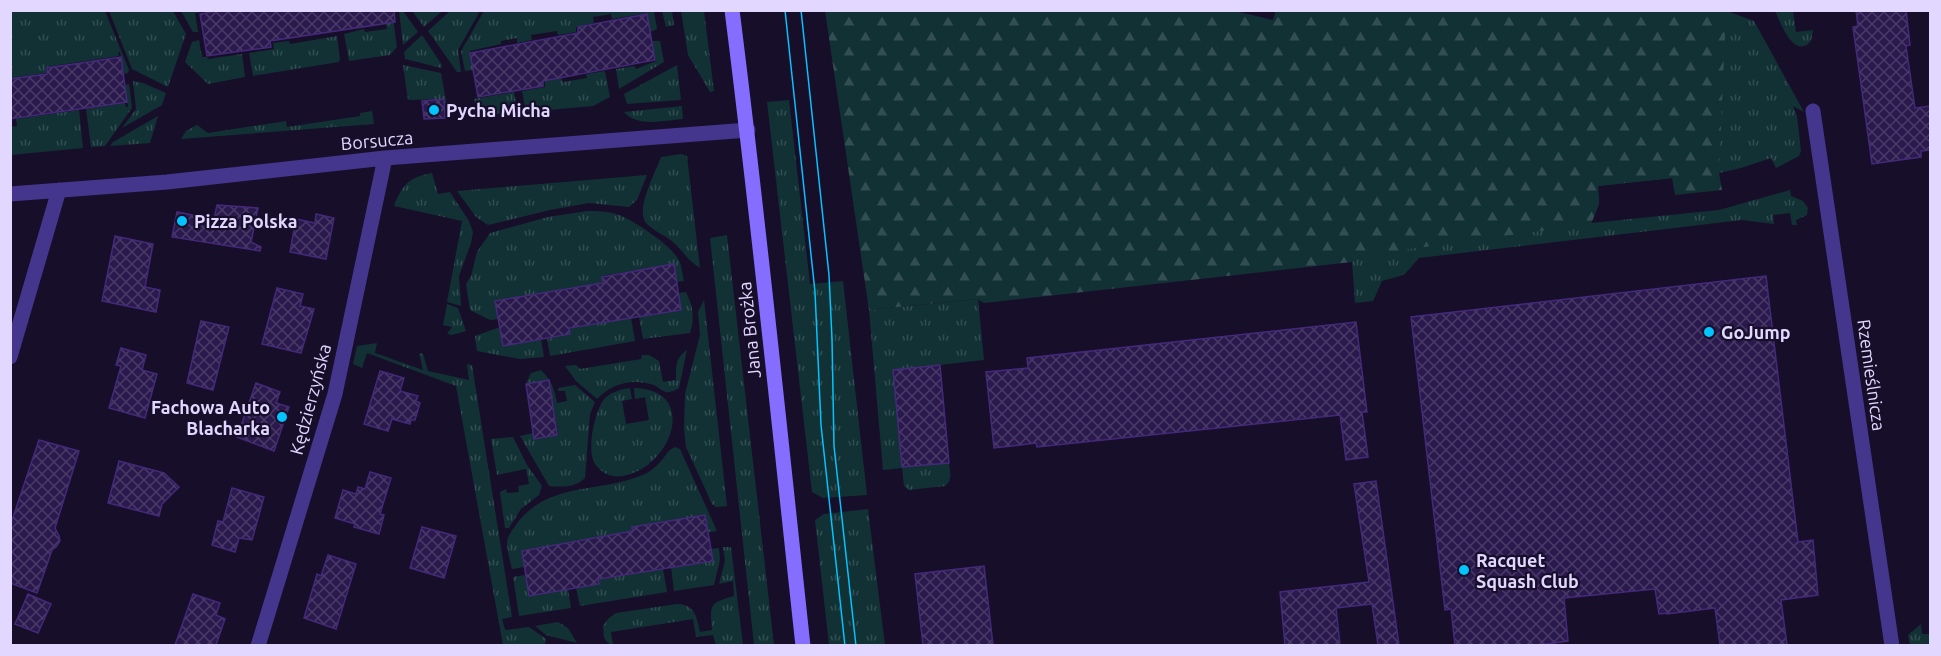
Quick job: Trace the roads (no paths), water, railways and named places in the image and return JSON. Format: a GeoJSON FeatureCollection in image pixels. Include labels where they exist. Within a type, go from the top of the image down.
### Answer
{"type":"FeatureCollection","features":[{"type":"Feature","properties":{"kind":"main road","name":"Jana Brożka"},"geometry":{"type":"LineString","coordinates":[[732,10],[748,130],[803,645]]}},
{"type":"Feature","properties":{"kind":"street","name":"Rzemieślnicza"},"geometry":{"type":"LineString","coordinates":[[1813,111],[1892,645]]}},
{"type":"Feature","properties":{"kind":"street","name":"Borsucza"},"geometry":{"type":"LineString","coordinates":[[10,194],[167,182],[385,158],[748,130]]}},
{"type":"Feature","properties":{"kind":"street","name":"Kędzierzyńska"},"geometry":{"type":"LineString","coordinates":[[258,645],[335,394],[385,158]]}},
{"type":"Feature","properties":{"kind":"street"},"geometry":{"type":"LineString","coordinates":[[10,357],[59,190]]}},
{"type":"Feature","properties":{"kind":"tram line"},"geometry":{"type":"LineString","coordinates":[[785,10],[815,292],[821,425],[845,646]]}},
{"type":"Feature","properties":{"kind":"tram line"},"geometry":{"type":"LineString","coordinates":[[801,10],[829,275],[834,446],[856,646]]}},
{"type":"Feature","properties":{"kind":"place","name":"Pycha Micha"},"geometry":{"type":"Point","coordinates":[434,110]}},
{"type":"Feature","properties":{"kind":"place","name":"Pizza Polska"},"geometry":{"type":"Point","coordinates":[182,221]}},
{"type":"Feature","properties":{"kind":"place","name":"GoJump"},"geometry":{"type":"Point","coordinates":[1709,332]}},
{"type":"Feature","properties":{"kind":"place","name":"Fachowa Auto Blacharka"},"geometry":{"type":"Point","coordinates":[282,417]}},
{"type":"Feature","properties":{"kind":"place","name":"Racquet Squash Club"},"geometry":{"type":"Point","coordinates":[1464,570]}}]}
